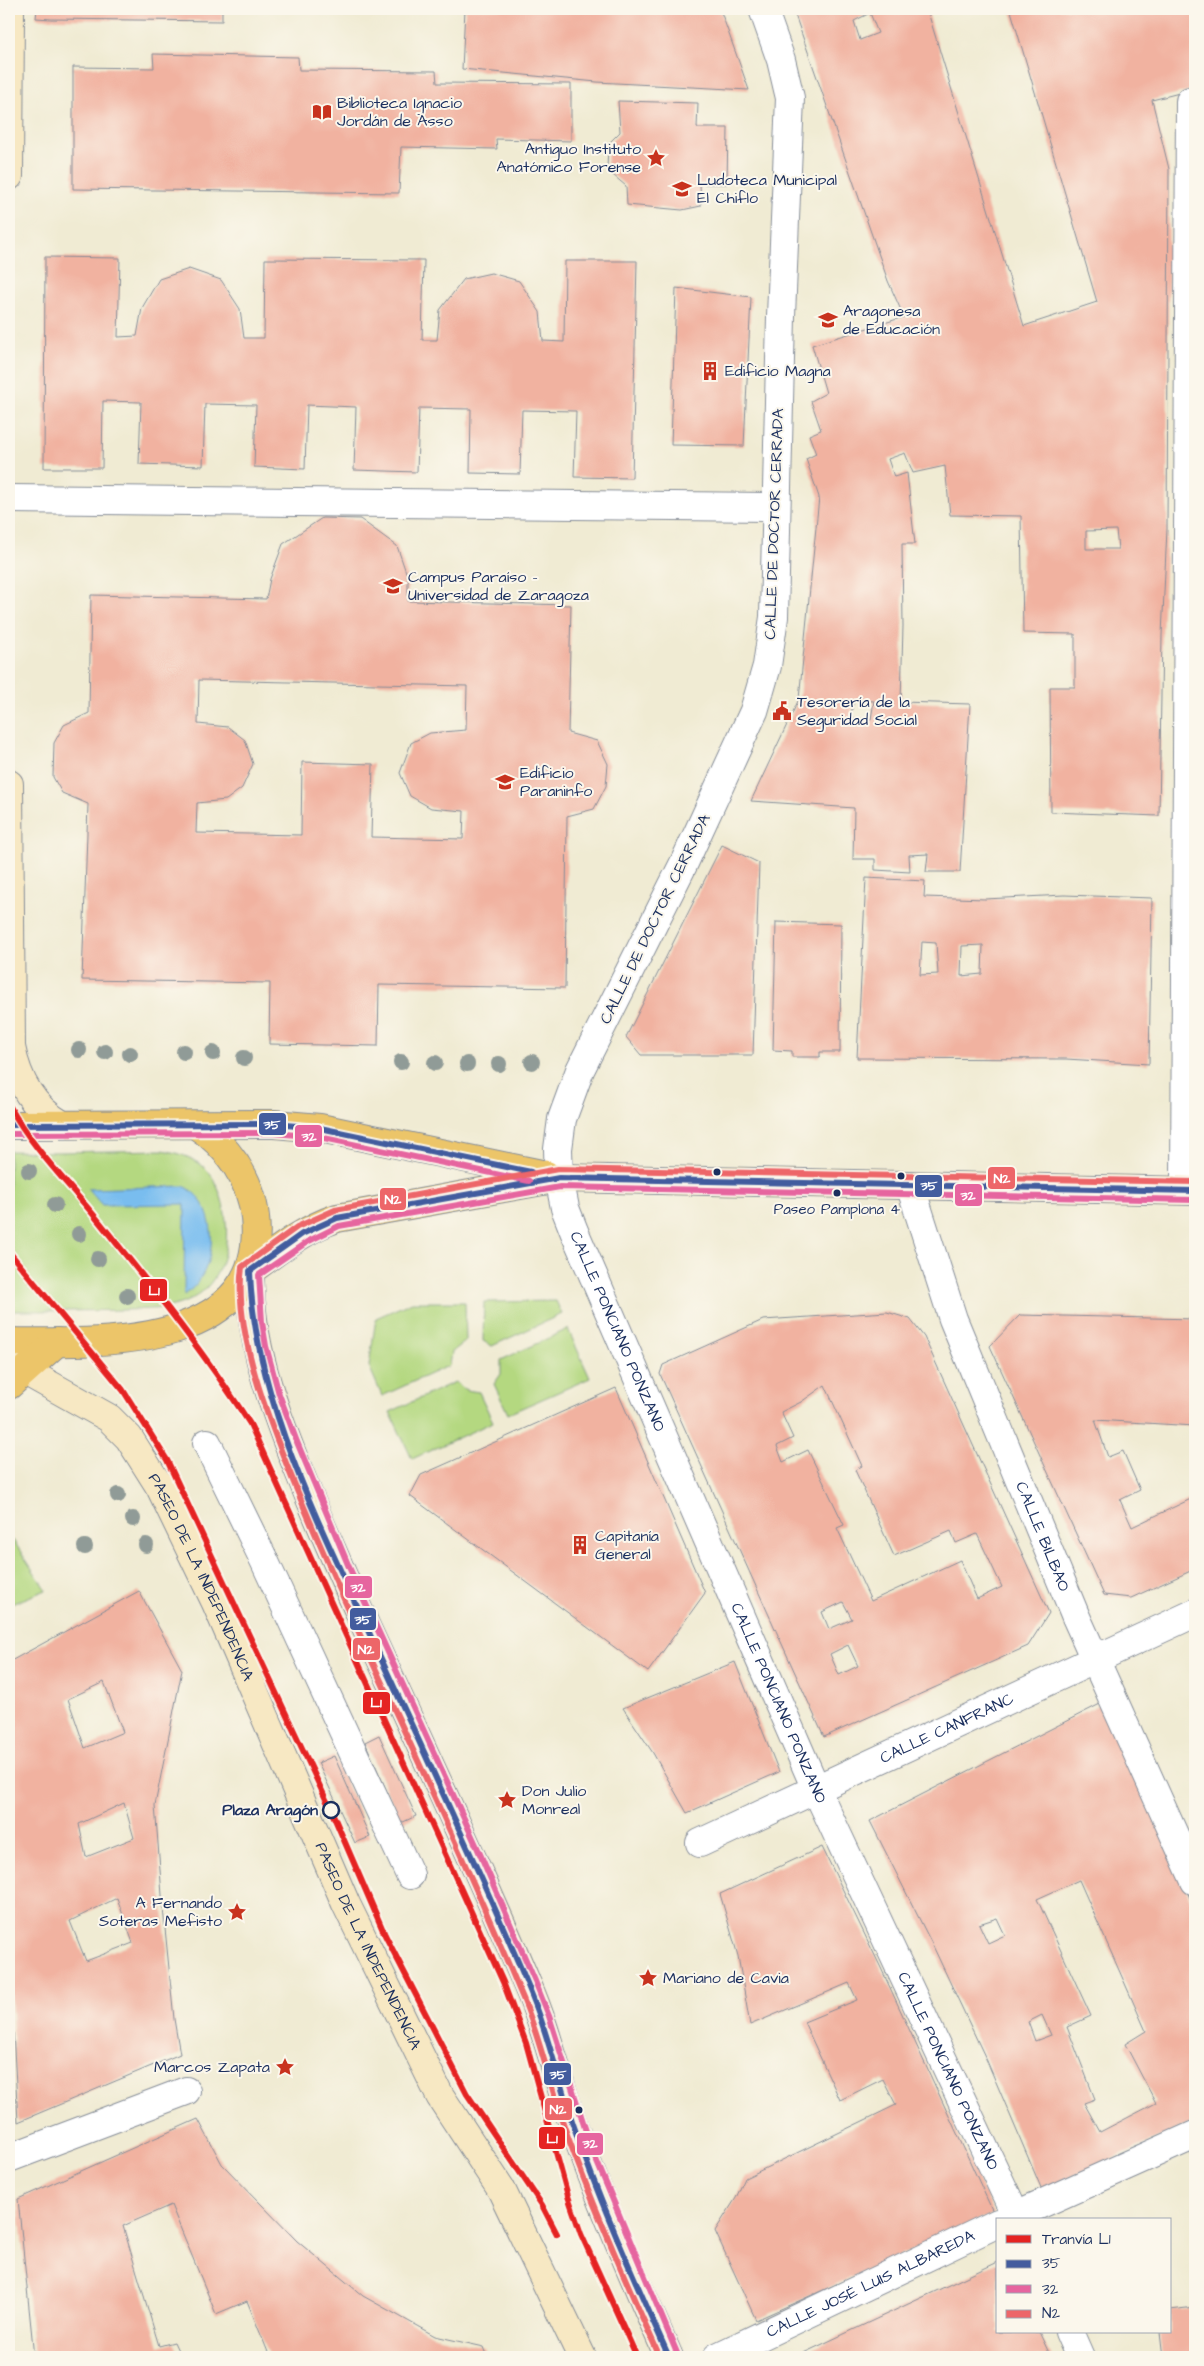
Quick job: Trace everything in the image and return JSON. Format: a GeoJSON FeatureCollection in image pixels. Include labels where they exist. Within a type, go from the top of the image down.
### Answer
{"type":"FeatureCollection","features":[{"type":"Feature","properties":{"kind":"main road"},"geometry":{"type":"LineString","coordinates":[[9,1125],[274,1124],[320,1128],[559,1178],[1190,1191]]}},
{"type":"Feature","properties":{"kind":"main road"},"geometry":{"type":"LineString","coordinates":[[196,1125],[221,1145],[237,1166],[248,1187],[254,1210],[256,1229],[250,1271]]}},
{"type":"Feature","properties":{"kind":"main road"},"geometry":{"type":"LineString","coordinates":[[9,1342],[116,1341],[147,1337],[182,1327],[206,1316],[225,1302],[250,1271],[290,1241],[314,1227],[337,1218],[559,1178]]}},
{"type":"Feature","properties":{"kind":"main road"},"geometry":{"type":"LineString","coordinates":[[14,1373],[57,1342]]}},
{"type":"Feature","properties":{"kind":"street"},"geometry":{"type":"LineString","coordinates":[[9,176],[10,9]]}},
{"type":"Feature","properties":{"kind":"street","name":"CALLE DE DOCTOR CERRADA"},"geometry":{"type":"LineString","coordinates":[[559,1178],[558,1149],[562,1119],[580,1070],[684,863],[754,711],[764,678],[774,617],[775,507],[790,98],[781,60],[763,9]]}},
{"type":"Feature","properties":{"kind":"street"},"geometry":{"type":"LineString","coordinates":[[1190,1191],[1193,100]]}},
{"type":"Feature","properties":{"kind":"street"},"geometry":{"type":"LineString","coordinates":[[9,498],[775,507]]}},
{"type":"Feature","properties":{"kind":"street"},"geometry":{"type":"LineString","coordinates":[[9,784],[12,1047],[14,1065],[40,1109],[61,1124]]}},
{"type":"Feature","properties":{"kind":"street","name":"CALLE PONCIANO PONZANO"},"geometry":{"type":"LineString","coordinates":[[559,1178],[565,1208],[624,1352],[816,1789],[1009,2218]]}},
{"type":"Feature","properties":{"kind":"street","name":"CALLE BILBAO"},"geometry":{"type":"LineString","coordinates":[[910,1185],[953,1319],[1096,1660],[1195,1881]]}},
{"type":"Feature","properties":{"kind":"street"},"geometry":{"type":"LineString","coordinates":[[250,1271],[250,1292],[255,1340],[276,1413],[330,1548],[479,1873],[529,1987],[543,2024],[571,2118],[590,2170],[669,2357]]}},
{"type":"Feature","properties":{"kind":"street","name":"PASEO DE LA INDEPENDENCIA"},"geometry":{"type":"LineString","coordinates":[[14,1373],[109,1418],[129,1438],[160,1487],[216,1603],[346,1904],[440,2096],[501,2189],[582,2357]]}},
{"type":"Feature","properties":{"kind":"street"},"geometry":{"type":"LineString","coordinates":[[207,1443],[264,1560],[410,1875]]}},
{"type":"Feature","properties":{"kind":"street","name":"CALLE CANFRANC"},"geometry":{"type":"LineString","coordinates":[[700,1843],[1195,1613]]}},
{"type":"Feature","properties":{"kind":"street"},"geometry":{"type":"LineString","coordinates":[[9,2158],[186,2091]]}},
{"type":"Feature","properties":{"kind":"street","name":"CALLE JOSÉ LUIS ALBAREDA"},"geometry":{"type":"LineString","coordinates":[[1011,2218],[1195,2135]]}},
{"type":"Feature","properties":{"kind":"street","name":"CALLE JOSÉ LUIS ALBAREDA"},"geometry":{"type":"LineString","coordinates":[[717,2357],[996,2225]]}},
{"type":"Feature","properties":{"kind":"street"},"geometry":{"type":"LineString","coordinates":[[1069,2334],[1080,2357]]}},
{"type":"Feature","properties":{"kind":"green space"},"geometry":{"type":"Polygon","coordinates":[[[163,1150],[185,1156],[204,1167],[217,1186],[221,1197],[226,1222],[225,1251],[215,1276],[207,1287],[183,1303],[162,1308],[9,1311],[9,1151],[163,1150]]]}},
{"type":"Feature","properties":{"kind":"green space"},"geometry":{"type":"Polygon","coordinates":[[[556,1301],[562,1314],[492,1346],[483,1341],[484,1302],[556,1301]]]}},
{"type":"Feature","properties":{"kind":"green space"},"geometry":{"type":"Polygon","coordinates":[[[412,1302],[465,1302],[466,1341],[452,1352],[450,1365],[382,1396],[369,1366],[376,1318],[412,1302]]]}},
{"type":"Feature","properties":{"kind":"green space"},"geometry":{"type":"Polygon","coordinates":[[[568,1329],[590,1378],[508,1414],[494,1384],[501,1374],[501,1360],[568,1329]]]}},
{"type":"Feature","properties":{"kind":"green space"},"geometry":{"type":"Polygon","coordinates":[[[455,1382],[466,1390],[479,1392],[493,1422],[412,1459],[390,1412],[455,1382]]]}},
{"type":"Feature","properties":{"kind":"green space"},"geometry":{"type":"Polygon","coordinates":[[[13,1540],[46,1590],[9,1605],[9,1541],[13,1540]]]}},
{"type":"Feature","properties":{"kind":"water"},"geometry":{"type":"Polygon","coordinates":[[[184,1186],[196,1196],[205,1208],[210,1223],[211,1240],[204,1272],[196,1285],[184,1295],[185,1204],[102,1205],[88,1189],[184,1186]]]}},
{"type":"Feature","properties":{"kind":"building"},"geometry":{"type":"Polygon","coordinates":[[[37,9],[222,9],[222,21],[51,19],[36,18],[37,9]]]}},
{"type":"Feature","properties":{"kind":"building"},"geometry":{"type":"Polygon","coordinates":[[[465,9],[720,9],[749,90],[597,82],[462,69],[465,9]]]}},
{"type":"Feature","properties":{"kind":"building"},"geometry":{"type":"Polygon","coordinates":[[[793,9],[927,9],[1024,326],[1097,302],[1011,11],[1017,9],[1195,9],[1195,89],[1152,100],[1169,169],[1167,529],[1162,635],[1159,816],[1051,812],[1050,687],[1075,687],[1075,634],[1023,633],[1021,516],[950,515],[945,466],[913,473],[905,453],[888,459],[894,477],[907,473],[915,544],[902,544],[903,626],[901,702],[970,704],[960,872],[926,872],[928,854],[909,855],[910,872],[875,870],[875,859],[853,859],[854,808],[751,801],[799,699],[819,497],[806,459],[816,454],[809,435],[821,430],[811,401],[826,393],[812,345],[904,317],[888,281],[793,9]],[[870,13],[854,21],[860,40],[878,33],[870,13]],[[1116,530],[1086,531],[1086,549],[1118,549],[1116,530]],[[854,700],[850,718],[871,719],[874,701],[854,700]]]}},
{"type":"Feature","properties":{"kind":"building","name":"Biblioteca Ignacio Jordán de Asso"},"geometry":{"type":"Polygon","coordinates":[[[153,54],[298,57],[299,70],[436,71],[437,83],[571,84],[571,141],[496,139],[497,149],[401,147],[399,193],[73,189],[73,67],[154,68],[153,54]]]}},
{"type":"Feature","properties":{"kind":"building"},"geometry":{"type":"Polygon","coordinates":[[[618,101],[698,103],[697,128],[728,128],[727,184],[700,184],[701,206],[682,210],[627,205],[626,186],[607,170],[608,144],[620,132],[618,101]]]}},
{"type":"Feature","properties":{"kind":"building"},"geometry":{"type":"Polygon","coordinates":[[[45,257],[120,258],[118,337],[137,336],[142,308],[159,279],[189,269],[221,280],[240,309],[244,338],[264,338],[265,259],[424,260],[422,340],[437,340],[440,310],[464,279],[491,273],[519,281],[540,312],[543,341],[564,342],[565,261],[637,261],[632,478],[574,477],[576,411],[522,410],[520,474],[470,473],[471,409],[419,408],[417,472],[354,470],[356,407],[307,405],[305,469],[254,467],[256,405],[205,404],[203,466],[139,464],[141,402],[103,401],[102,468],[44,468],[45,257]]]}},
{"type":"Feature","properties":{"kind":"building","name":"Edificio Magna"},"geometry":{"type":"Polygon","coordinates":[[[676,288],[751,297],[744,446],[671,445],[676,288]]]}},
{"type":"Feature","properties":{"kind":"building","name":"Edificio Paraninfo"},"geometry":{"type":"Polygon","coordinates":[[[322,518],[360,519],[397,546],[408,578],[408,601],[571,605],[568,733],[597,741],[608,764],[606,786],[594,809],[567,816],[565,988],[379,985],[378,1046],[269,1044],[270,983],[82,980],[88,804],[62,793],[53,777],[54,743],[64,725],[89,713],[91,595],[266,599],[270,579],[283,544],[322,518]],[[199,680],[198,724],[228,727],[245,740],[253,764],[242,788],[226,800],[197,803],[196,833],[301,835],[302,762],[373,764],[371,837],[463,839],[464,811],[431,808],[410,796],[400,773],[411,743],[430,733],[466,730],[467,686],[199,680]]]}},
{"type":"Feature","properties":{"kind":"building"},"geometry":{"type":"Polygon","coordinates":[[[722,845],[759,863],[753,1055],[641,1055],[626,1037],[722,845]]]}},
{"type":"Feature","properties":{"kind":"building"},"geometry":{"type":"Polygon","coordinates":[[[866,878],[925,881],[924,897],[985,899],[1064,895],[1152,898],[1149,1064],[1066,1059],[857,1058],[866,878]],[[922,942],[920,975],[938,974],[936,943],[922,942]],[[983,945],[962,946],[961,976],[982,974],[983,945]]]}},
{"type":"Feature","properties":{"kind":"building"},"geometry":{"type":"Polygon","coordinates":[[[776,922],[841,924],[840,1052],[820,1052],[820,1057],[792,1057],[792,1051],[773,1050],[776,922]]]}},
{"type":"Feature","properties":{"kind":"building"},"geometry":{"type":"Polygon","coordinates":[[[887,1312],[910,1319],[924,1337],[1049,1613],[1028,1646],[824,1737],[660,1374],[663,1365],[763,1320],[887,1312]],[[825,1385],[801,1402],[781,1412],[793,1438],[777,1446],[783,1462],[808,1450],[844,1525],[837,1528],[871,1601],[960,1560],[977,1599],[1002,1587],[977,1534],[956,1543],[951,1531],[894,1556],[855,1470],[862,1466],[825,1385]],[[843,1602],[822,1612],[829,1629],[852,1619],[843,1602]],[[848,1645],[830,1654],[839,1675],[858,1666],[848,1645]]]}},
{"type":"Feature","properties":{"kind":"building"},"geometry":{"type":"Polygon","coordinates":[[[1020,1315],[1195,1319],[1195,1426],[1095,1420],[1108,1457],[1123,1451],[1140,1490],[1120,1500],[1132,1527],[1195,1497],[1195,1569],[1131,1598],[1104,1595],[990,1346],[1020,1315]]]}},
{"type":"Feature","properties":{"kind":"building","name":"Capitanía General"},"geometry":{"type":"Polygon","coordinates":[[[616,1388],[705,1593],[648,1672],[410,1496],[421,1475],[616,1388]]]}},
{"type":"Feature","properties":{"kind":"building"},"geometry":{"type":"Polygon","coordinates":[[[139,1591],[182,1670],[155,1805],[174,2019],[180,2054],[18,2122],[9,1956],[9,1662],[139,1591]],[[104,1682],[68,1699],[85,1748],[123,1732],[104,1682]],[[124,1803],[79,1824],[86,1857],[134,1838],[124,1803]],[[117,1898],[70,1921],[86,1961],[133,1943],[117,1898]]]}},
{"type":"Feature","properties":{"kind":"building"},"geometry":{"type":"Polygon","coordinates":[[[735,1662],[779,1772],[687,1813],[653,1753],[623,1708],[735,1662]]]}},
{"type":"Feature","properties":{"kind":"building"},"geometry":{"type":"Polygon","coordinates":[[[1102,1703],[1163,1835],[1195,1910],[1195,2122],[1042,2190],[987,2061],[933,1946],[870,1821],[1102,1703]],[[1079,1880],[1037,1899],[1091,2016],[1067,2027],[1095,2099],[1084,2103],[1100,2132],[1156,2103],[1125,2044],[1146,2031],[1079,1880]],[[997,1918],[979,1924],[988,1943],[1005,1935],[997,1918]],[[1042,2015],[1028,2022],[1035,2041],[1051,2035],[1042,2015]]]}},
{"type":"Feature","properties":{"kind":"building"},"geometry":{"type":"Polygon","coordinates":[[[379,1735],[416,1816],[401,1823],[365,1742],[379,1735]]]}},
{"type":"Feature","properties":{"kind":"building"},"geometry":{"type":"Polygon","coordinates":[[[334,1756],[370,1837],[355,1843],[318,1763],[334,1756]]]}},
{"type":"Feature","properties":{"kind":"building"},"geometry":{"type":"Polygon","coordinates":[[[822,1847],[881,1968],[994,2214],[756,2320],[715,2231],[736,2198],[745,2178],[896,2105],[883,2079],[840,2100],[804,2022],[857,2000],[849,1983],[750,2025],[738,1956],[720,1894],[822,1847]]]}},
{"type":"Feature","properties":{"kind":"building"},"geometry":{"type":"Polygon","coordinates":[[[198,2119],[222,2164],[297,2241],[363,2296],[435,2336],[484,2347],[488,2357],[270,2357],[247,2301],[216,2314],[171,2205],[123,2226],[159,2346],[174,2342],[181,2357],[34,2357],[18,2199],[198,2119]]]}},
{"type":"Feature","properties":{"kind":"building"},"geometry":{"type":"Polygon","coordinates":[[[996,2263],[996,2334],[1040,2334],[1051,2357],[795,2357],[996,2263]]]}},
{"type":"Feature","properties":{"kind":"building"},"geometry":{"type":"Polygon","coordinates":[[[1195,2307],[1195,2357],[1163,2357],[1160,2334],[1172,2334],[1172,2310],[1195,2307]]]}},
{"type":"Feature","properties":{"kind":"tram line","name":"L1"},"geometry":{"type":"LineString","coordinates":[[9,1105],[28,1136],[97,1219],[176,1320],[250,1424],[503,1982],[526,2043],[568,2196],[581,2234],[637,2357]]}},
{"type":"Feature","properties":{"kind":"tram line","name":"L1"},"geometry":{"type":"LineString","coordinates":[[9,1252],[123,1390],[167,1460],[331,1810],[385,1935],[467,2094],[542,2205],[557,2234]]}},
{"type":"Feature","properties":{"kind":"transit line","name":"35"},"geometry":{"type":"LineString","coordinates":[[9,1125],[274,1124],[320,1128],[531,1172]]}},
{"type":"Feature","properties":{"kind":"transit line","name":"32"},"geometry":{"type":"LineString","coordinates":[[9,1134],[274,1133],[319,1137],[529,1181]]}},
{"type":"Feature","properties":{"kind":"transit line","name":"N2"},"geometry":{"type":"LineString","coordinates":[[660,2357],[610,2244],[576,2158],[559,2111],[544,2058],[519,1989],[456,1843],[364,1645],[274,1433],[248,1348],[243,1319],[242,1267],[297,1227],[335,1210],[558,1169],[1195,1182]]}},
{"type":"Feature","properties":{"kind":"transit line","name":"35"},"geometry":{"type":"LineString","coordinates":[[669,2357],[618,2241],[595,2183],[573,2124],[540,2017],[525,1979],[492,1901],[327,1542],[290,1453],[262,1362],[254,1317],[250,1271],[302,1234],[337,1218],[559,1178],[1195,1191]]}},
{"type":"Feature","properties":{"kind":"transit line","name":"32"},"geometry":{"type":"LineString","coordinates":[[677,2353],[592,2150],[549,2016],[535,1981],[477,1847],[349,1567],[297,1442],[279,1394],[266,1346],[262,1322],[259,1275],[307,1242],[339,1226],[560,1187],[1195,1200]]}},
{"type":"Feature","properties":{"kind":"place","name":"Biblioteca Ignacio Jordán de Asso"},"geometry":{"type":"Point","coordinates":[322,112]}},
{"type":"Feature","properties":{"kind":"place","name":"Antiguo Instituto Anatómico Forense"},"geometry":{"type":"Point","coordinates":[656,158]}},
{"type":"Feature","properties":{"kind":"place","name":"Ludoteca Municipal El Chiflo"},"geometry":{"type":"Point","coordinates":[682,189]}},
{"type":"Feature","properties":{"kind":"place","name":"Aragonesa de Educación"},"geometry":{"type":"Point","coordinates":[828,320]}},
{"type":"Feature","properties":{"kind":"place","name":"Edificio Magna"},"geometry":{"type":"Point","coordinates":[710,371]}},
{"type":"Feature","properties":{"kind":"place","name":"Campus Paraíso - Universidad de Zaragoza"},"geometry":{"type":"Point","coordinates":[393,586]}},
{"type":"Feature","properties":{"kind":"place","name":"Tesorería de la Seguridad Social"},"geometry":{"type":"Point","coordinates":[782,711]}},
{"type":"Feature","properties":{"kind":"place","name":"Edificio Paraninfo"},"geometry":{"type":"Point","coordinates":[505,782]}},
{"type":"Feature","properties":{"kind":"place","name":"Paseo Pamplona 4"},"geometry":{"type":"Point","coordinates":[837,1193]}},
{"type":"Feature","properties":{"kind":"place","name":"Capitanía General"},"geometry":{"type":"Point","coordinates":[580,1545]}},
{"type":"Feature","properties":{"kind":"place","name":"Don Julio Monreal"},"geometry":{"type":"Point","coordinates":[507,1800]}},
{"type":"Feature","properties":{"kind":"place","name":"Plaza Aragón"},"geometry":{"type":"Point","coordinates":[331,1810]}},
{"type":"Feature","properties":{"kind":"place","name":"A Fernando Soteras Mefisto"},"geometry":{"type":"Point","coordinates":[237,1912]}},
{"type":"Feature","properties":{"kind":"place","name":"Mariano de Cavia"},"geometry":{"type":"Point","coordinates":[648,1978]}},
{"type":"Feature","properties":{"kind":"place","name":"Marcos Zapata"},"geometry":{"type":"Point","coordinates":[285,2067]}}]}
